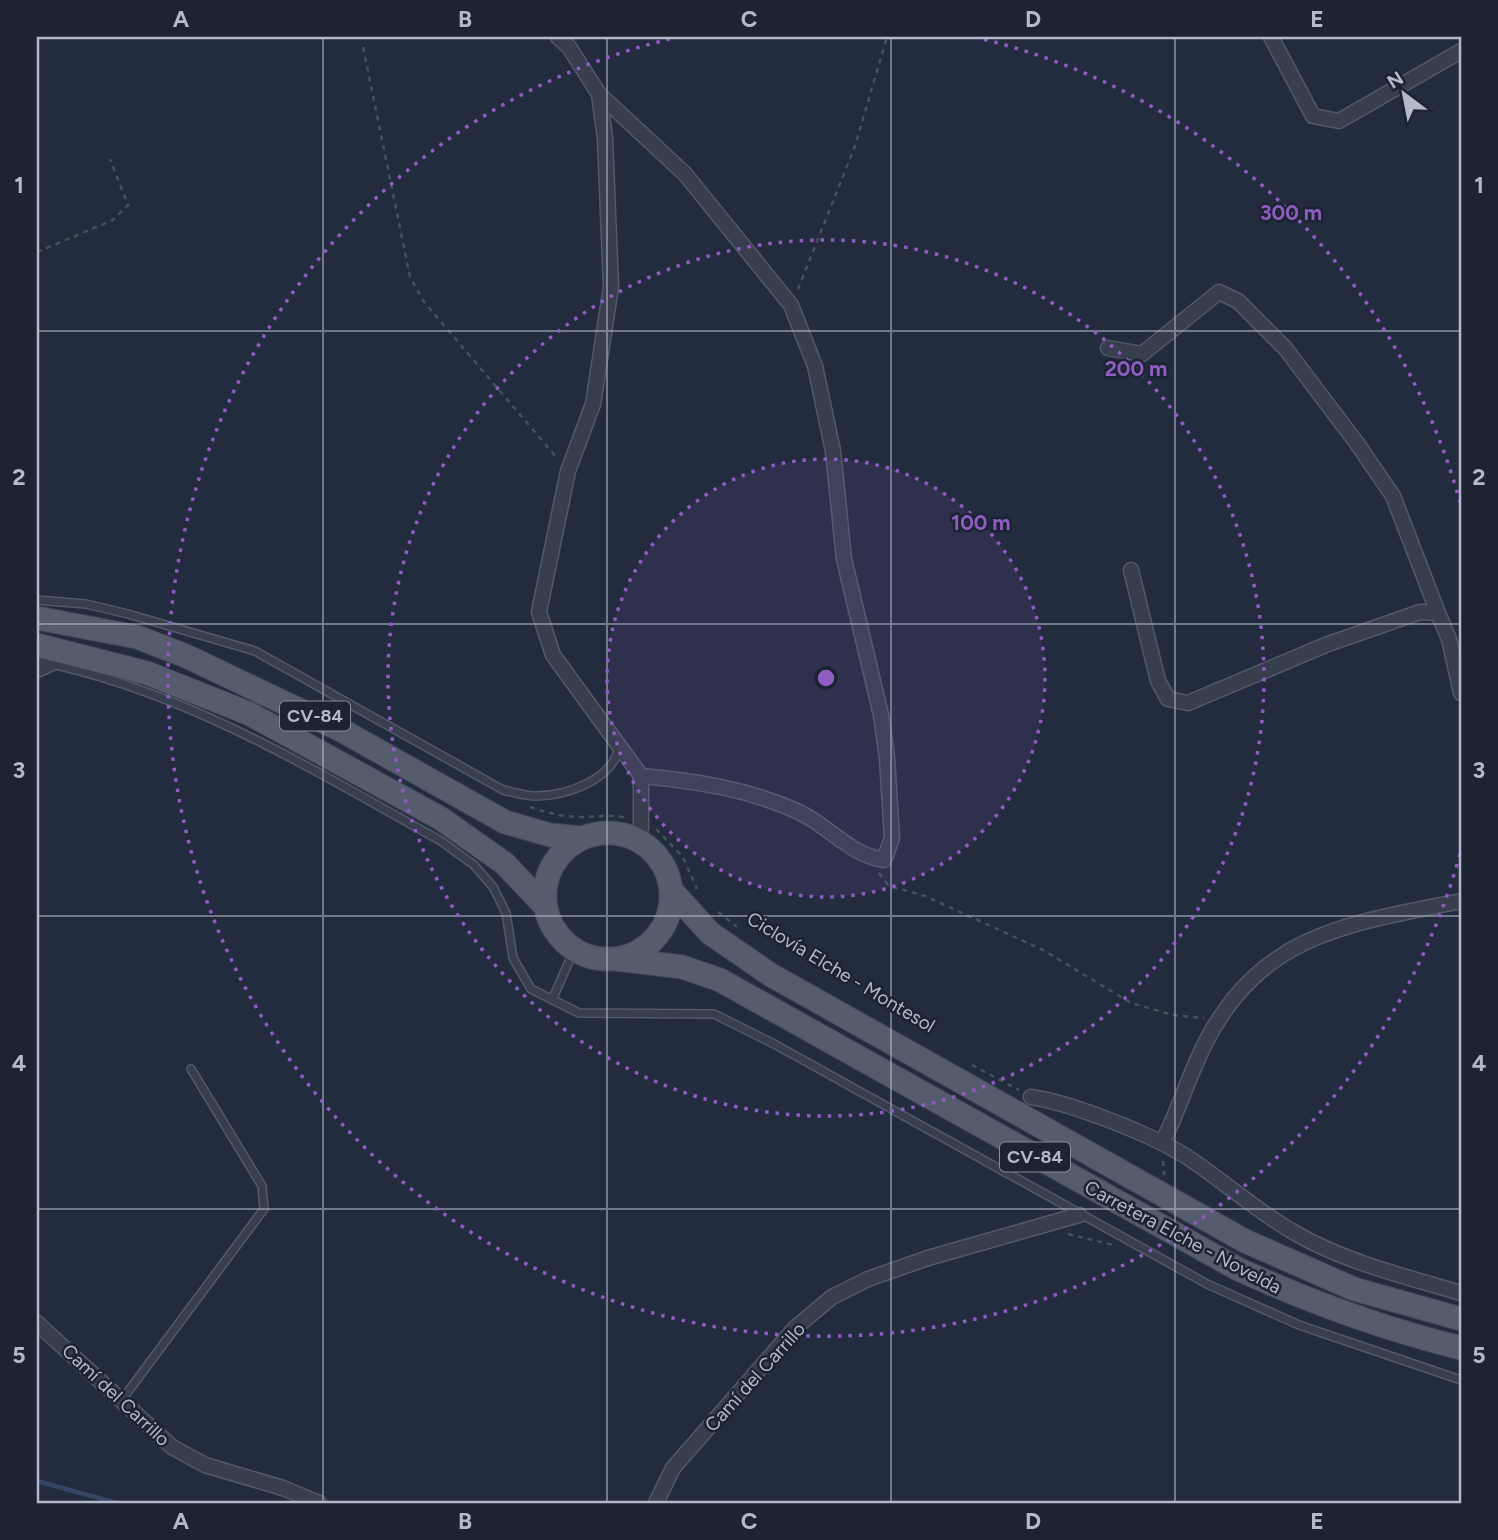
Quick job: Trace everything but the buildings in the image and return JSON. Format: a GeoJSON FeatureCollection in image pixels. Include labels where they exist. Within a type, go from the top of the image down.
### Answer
{"type":"FeatureCollection","features":[{"type":"Feature","properties":{"kind":"main road","name":"CV-84"},"geometry":{"type":"LineString","coordinates":[[37,618],[137,637],[186,656],[318,718],[505,822],[550,835],[582,838],[609,832],[638,830],[662,862],[671,890]]}},
{"type":"Feature","properties":{"kind":"main road","name":"CV-84"},"geometry":{"type":"LineString","coordinates":[[40,660],[147,673],[250,714],[440,818],[504,863],[545,906],[552,927],[574,950],[594,958],[616,959]]}},
{"type":"Feature","properties":{"kind":"main road"},"geometry":{"type":"LineString","coordinates":[[545,906],[546,880],[562,853],[582,838]]}},
{"type":"Feature","properties":{"kind":"main road"},"geometry":{"type":"LineString","coordinates":[[616,959],[629,956],[655,939],[668,915],[671,890]]}},
{"type":"Feature","properties":{"kind":"main road","name":"Carretera Elche - Novelda"},"geometry":{"type":"LineString","coordinates":[[671,890],[710,933],[771,975],[1245,1241],[1354,1289],[1461,1319]]}},
{"type":"Feature","properties":{"kind":"main road","name":"Carretera Elche - Novelda"},"geometry":{"type":"LineString","coordinates":[[616,959],[682,967],[720,980],[1238,1269],[1294,1295],[1365,1321],[1461,1348]]}},
{"type":"Feature","properties":{"kind":"street"},"geometry":{"type":"LineString","coordinates":[[558,37],[569,47],[599,94],[685,174],[791,305],[815,366],[833,451],[844,559],[881,715],[892,838],[884,860],[866,857],[802,814],[758,795],[698,782],[640,776]]}},
{"type":"Feature","properties":{"kind":"street"},"geometry":{"type":"LineString","coordinates":[[1270,37],[1313,116],[1339,121],[1461,51]]}},
{"type":"Feature","properties":{"kind":"street"},"geometry":{"type":"LineString","coordinates":[[599,94],[605,138],[611,287],[593,404],[568,471],[539,612],[553,655],[640,776],[638,830]]}},
{"type":"Feature","properties":{"kind":"street"},"geometry":{"type":"LineString","coordinates":[[1108,348],[1142,354],[1219,292],[1238,301],[1285,348],[1393,496],[1449,639],[1461,693]]}},
{"type":"Feature","properties":{"kind":"street"},"geometry":{"type":"LineString","coordinates":[[1131,570],[1158,681],[1168,699],[1188,703],[1339,640],[1420,611],[1438,613]]}},
{"type":"Feature","properties":{"kind":"street"},"geometry":{"type":"LineString","coordinates":[[1161,1143],[1218,1020],[1256,972],[1292,947],[1371,919],[1461,901]]}},
{"type":"Feature","properties":{"kind":"street"},"geometry":{"type":"LineString","coordinates":[[1031,1097],[1072,1108],[1161,1143],[1188,1157],[1298,1235],[1357,1259],[1461,1293]]}},
{"type":"Feature","properties":{"kind":"street","name":"Camí del Carrillo"},"geometry":{"type":"LineString","coordinates":[[656,1503],[673,1468],[795,1328],[832,1297],[868,1279],[928,1258],[1079,1215]]}},
{"type":"Feature","properties":{"kind":"street","name":"Camí del Carrillo"},"geometry":{"type":"LineString","coordinates":[[37,1323],[172,1447],[205,1465],[283,1488],[319,1503]]}},
{"type":"Feature","properties":{"kind":"lane"},"geometry":{"type":"LineString","coordinates":[[37,600],[86,604],[255,651],[503,790],[534,796],[567,791],[597,778],[616,762],[619,747]]}},
{"type":"Feature","properties":{"kind":"lane"},"geometry":{"type":"LineString","coordinates":[[40,660],[147,690],[208,715],[441,841],[474,865],[493,887],[506,914],[513,958],[531,989],[579,1013],[714,1014],[776,1045],[1207,1284],[1299,1325],[1461,1380]]}},
{"type":"Feature","properties":{"kind":"lane"},"geometry":{"type":"LineString","coordinates":[[553,998],[574,950]]}},
{"type":"Feature","properties":{"kind":"lane"},"geometry":{"type":"LineString","coordinates":[[121,1401],[264,1209],[262,1186],[191,1069]]}},
{"type":"Feature","properties":{"kind":"path"},"geometry":{"type":"LineString","coordinates":[[791,305],[855,146],[887,37]]}},
{"type":"Feature","properties":{"kind":"path"},"geometry":{"type":"LineString","coordinates":[[363,47],[410,277],[424,302],[568,471]]}},
{"type":"Feature","properties":{"kind":"path"},"geometry":{"type":"LineString","coordinates":[[37,251],[113,220],[128,205],[110,159]]}},
{"type":"Feature","properties":{"kind":"path"},"geometry":{"type":"LineString","coordinates":[[526,806],[556,815],[606,815],[638,830],[656,829],[672,843],[702,896]]}},
{"type":"Feature","properties":{"kind":"path"},"geometry":{"type":"LineString","coordinates":[[878,859],[878,872],[889,886],[925,896],[1000,929],[1042,950],[1132,1003],[1173,1015],[1218,1020]]}},
{"type":"Feature","properties":{"kind":"path","name":"Ciclovía Elche - Montesol"},"geometry":{"type":"LineString","coordinates":[[716,911],[742,932]]}},
{"type":"Feature","properties":{"kind":"path"},"geometry":{"type":"LineString","coordinates":[[966,1061],[1031,1097]]}},
{"type":"Feature","properties":{"kind":"path"},"geometry":{"type":"LineString","coordinates":[[1037,1227],[1116,1246]]}},
{"type":"Feature","properties":{"kind":"waterway"},"geometry":{"type":"LineString","coordinates":[[37,1481],[117,1503]]}}]}
